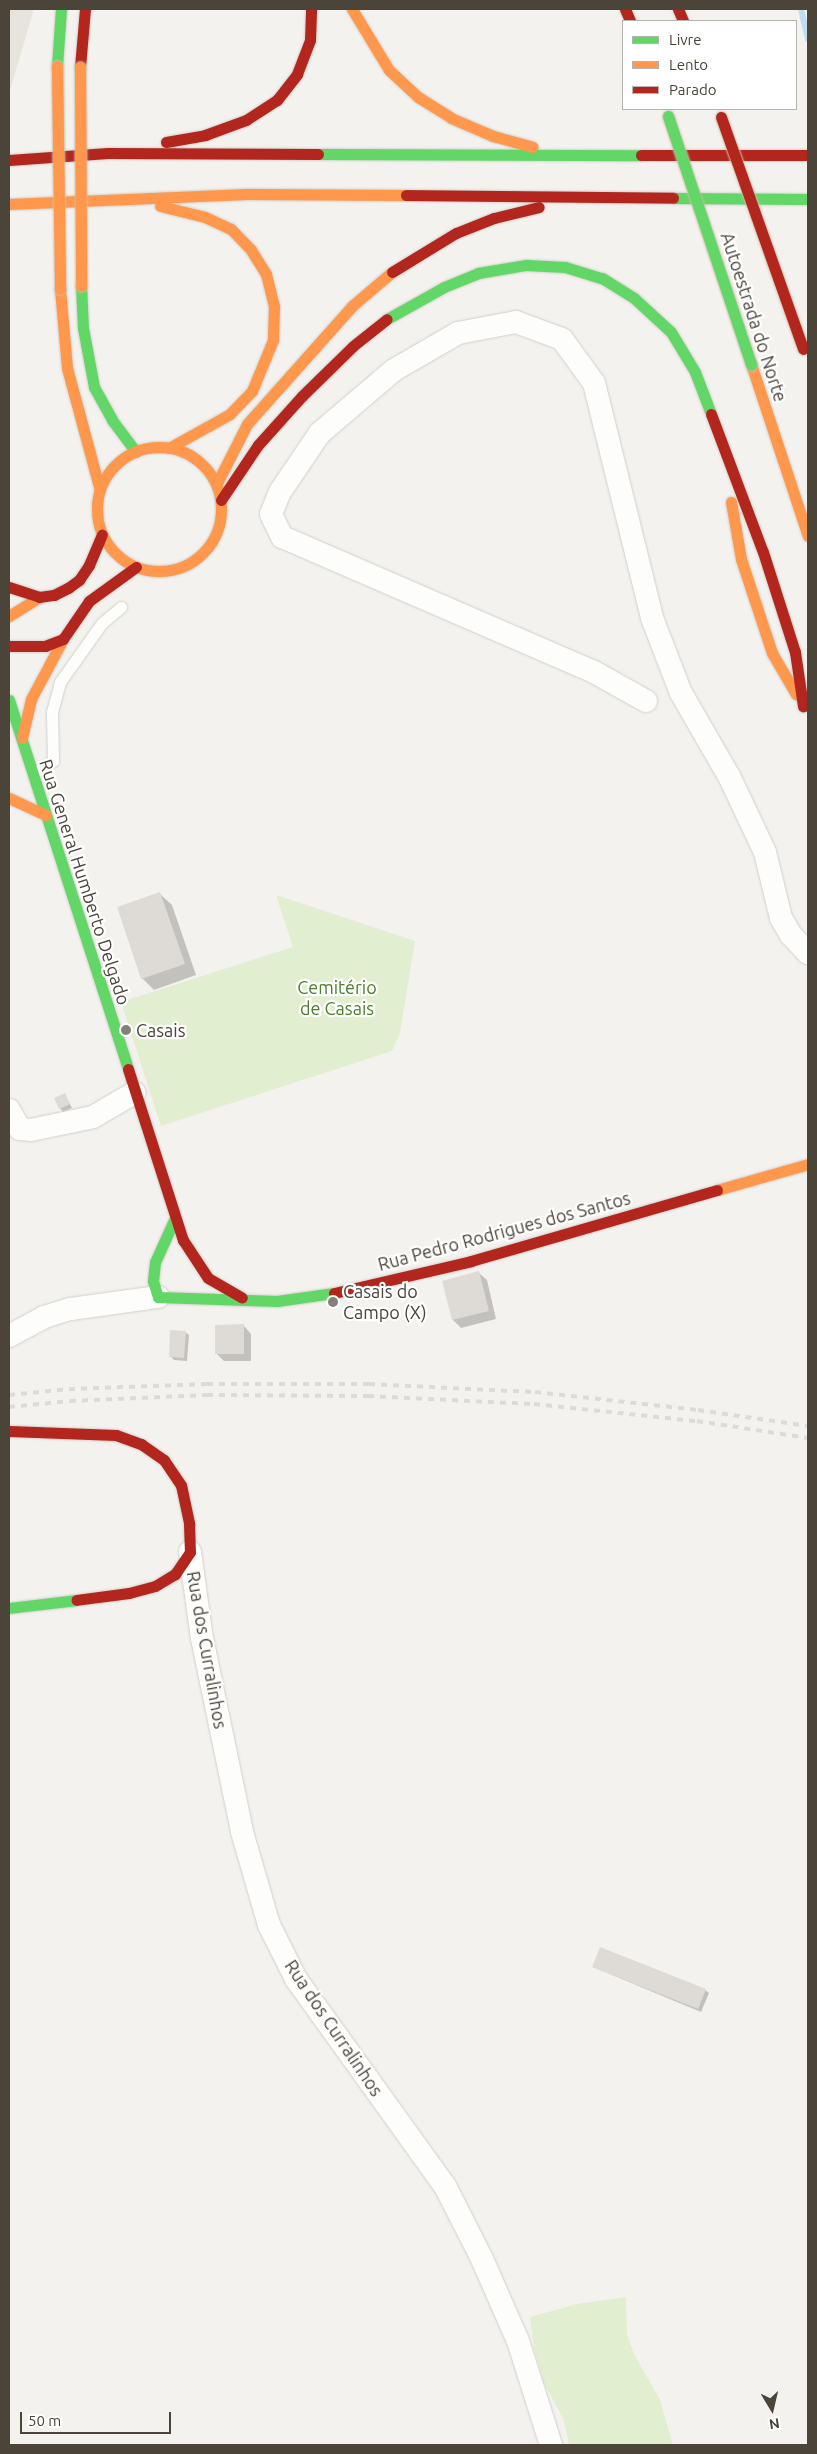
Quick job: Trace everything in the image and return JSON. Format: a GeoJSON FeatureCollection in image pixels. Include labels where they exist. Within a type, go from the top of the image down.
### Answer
{"type":"FeatureCollection","features":[{"type":"Feature","properties":{"kind":"main road"},"geometry":{"type":"LineString","coordinates":[[61,9],[57,66],[60,289],[67,368],[100,490],[98,520],[102,535],[122,559],[136,567],[154,571],[172,570],[198,557],[216,536],[221,518],[221,500],[216,484],[205,467],[189,455],[169,448]]}},
{"type":"Feature","properties":{"kind":"main road"},"geometry":{"type":"LineString","coordinates":[[85,9],[80,67],[81,286],[83,328],[94,386],[112,420],[136,452]]}},
{"type":"Feature","properties":{"kind":"main road"},"geometry":{"type":"LineString","coordinates":[[108,153],[205,135],[246,120],[277,100],[297,74],[304,57],[310,40],[311,9]]}},
{"type":"Feature","properties":{"kind":"main road"},"geometry":{"type":"LineString","coordinates":[[352,9],[390,70],[418,98],[451,118],[493,136],[571,157]]}},
{"type":"Feature","properties":{"kind":"main road","name":"Autoestrada do Norte"},"geometry":{"type":"LineString","coordinates":[[667,112],[808,536]]}},
{"type":"Feature","properties":{"kind":"main road","name":"Autoestrada do Norte"},"geometry":{"type":"LineString","coordinates":[[719,113],[804,348],[808,364]]}},
{"type":"Feature","properties":{"kind":"main road"},"geometry":{"type":"LineString","coordinates":[[9,160],[108,153],[571,157],[808,156]]}},
{"type":"Feature","properties":{"kind":"main road"},"geometry":{"type":"LineString","coordinates":[[9,204],[109,198],[248,194],[807,200]]}},
{"type":"Feature","properties":{"kind":"main road"},"geometry":{"type":"LineString","coordinates":[[100,490],[108,474],[120,461],[136,452],[169,448],[208,429],[230,414],[252,391],[264,368],[273,340],[274,307],[266,274],[251,250],[231,229],[205,217],[172,208],[109,198]]}},
{"type":"Feature","properties":{"kind":"main road"},"geometry":{"type":"LineString","coordinates":[[216,484],[247,424],[352,306],[383,277],[456,233],[494,218],[603,198]]}},
{"type":"Feature","properties":{"kind":"main road"},"geometry":{"type":"LineString","coordinates":[[221,500],[258,445],[302,396],[353,346],[392,315],[444,287],[478,273],[526,265],[565,267],[592,275],[634,298],[671,332],[695,372],[763,552],[795,652],[805,711]]}},
{"type":"Feature","properties":{"kind":"main road"},"geometry":{"type":"LineString","coordinates":[[717,427],[741,559],[772,654],[805,711]]}},
{"type":"Feature","properties":{"kind":"main road"},"geometry":{"type":"LineString","coordinates":[[9,616],[39,597],[54,595],[79,580],[102,535]]}},
{"type":"Feature","properties":{"kind":"main road"},"geometry":{"type":"LineString","coordinates":[[22,740],[31,698],[63,639],[89,601],[136,567]]}},
{"type":"Feature","properties":{"kind":"main road"},"geometry":{"type":"LineString","coordinates":[[9,587],[39,597]]}},
{"type":"Feature","properties":{"kind":"main road"},"geometry":{"type":"LineString","coordinates":[[9,646],[45,646],[63,639]]}},
{"type":"Feature","properties":{"kind":"main road","name":"Rua General Humberto Delgado"},"geometry":{"type":"LineString","coordinates":[[9,700],[11,718],[22,740],[23,759],[33,774],[134,1093],[183,1240],[208,1278],[243,1299]]}},
{"type":"Feature","properties":{"kind":"main road"},"geometry":{"type":"LineString","coordinates":[[18,780],[33,774]]}},
{"type":"Feature","properties":{"kind":"main road"},"geometry":{"type":"LineString","coordinates":[[9,798],[46,815]]}},
{"type":"Feature","properties":{"kind":"main road","name":"Rua Pedro Rodrigues dos Santos"},"geometry":{"type":"LineString","coordinates":[[170,1294],[243,1299],[306,1298],[470,1261],[808,1164]]}},
{"type":"Feature","properties":{"kind":"main road"},"geometry":{"type":"LineString","coordinates":[[170,1294],[153,1281],[156,1262],[175,1218]]}},
{"type":"Feature","properties":{"kind":"main road"},"geometry":{"type":"LineString","coordinates":[[183,1240],[185,1263]]}},
{"type":"Feature","properties":{"kind":"main road"},"geometry":{"type":"LineString","coordinates":[[9,1431],[116,1435],[141,1444],[164,1460],[181,1485],[189,1524],[190,1552],[176,1574],[155,1586],[129,1593],[9,1608]]}},
{"type":"Feature","properties":{"kind":"street"},"geometry":{"type":"LineString","coordinates":[[646,701],[594,672],[282,537],[271,514],[280,492],[320,433],[394,370],[458,333],[516,322],[562,339],[594,383],[652,618],[681,693],[729,776],[765,852],[781,918],[791,935],[808,953]]}},
{"type":"Feature","properties":{"kind":"street"},"geometry":{"type":"LineString","coordinates":[[9,1110],[20,1129],[31,1130],[93,1117],[134,1093]]}},
{"type":"Feature","properties":{"kind":"street"},"geometry":{"type":"LineString","coordinates":[[9,1336],[44,1317],[71,1309],[170,1294]]}},
{"type":"Feature","properties":{"kind":"street","name":"Rua dos Curralinhos"},"geometry":{"type":"LineString","coordinates":[[190,1552],[202,1638],[242,1832],[269,1925],[296,1979],[445,2186],[482,2259],[518,2341],[551,2445]]}},
{"type":"Feature","properties":{"kind":"lane"},"geometry":{"type":"LineString","coordinates":[[33,774],[53,760],[52,712],[60,682],[102,623],[122,607]]}},
{"type":"Feature","properties":{"kind":"shaded area"},"geometry":{"type":"Polygon","coordinates":[[[9,9],[34,9],[9,94],[9,9]]]}},
{"type":"Feature","properties":{"kind":"green space","name":"Cemitério de Casais"},"geometry":{"type":"Polygon","coordinates":[[[276,895],[415,941],[400,1033],[392,1051],[161,1126],[121,1002],[293,947],[276,895]]]}},
{"type":"Feature","properties":{"kind":"green space"},"geometry":{"type":"Polygon","coordinates":[[[626,2297],[627,2334],[634,2354],[660,2400],[673,2445],[569,2445],[564,2420],[545,2385],[534,2349],[530,2317],[577,2304],[626,2297]]]}},
{"type":"Feature","properties":{"kind":"building"},"geometry":{"type":"Polygon","coordinates":[[[160,892],[185,964],[141,979],[117,907],[160,892]]]}},
{"type":"Feature","properties":{"kind":"building"},"geometry":{"type":"Polygon","coordinates":[[[65,1093],[70,1104],[59,1109],[54,1098],[65,1093]]]}},
{"type":"Feature","properties":{"kind":"building"},"geometry":{"type":"Polygon","coordinates":[[[479,1271],[489,1311],[452,1320],[442,1281],[479,1271]]]}},
{"type":"Feature","properties":{"kind":"building"},"geometry":{"type":"Polygon","coordinates":[[[244,1324],[244,1354],[215,1354],[215,1325],[244,1324]]]}},
{"type":"Feature","properties":{"kind":"building"},"geometry":{"type":"Polygon","coordinates":[[[170,1330],[186,1331],[184,1358],[169,1357],[170,1330]]]}},
{"type":"Feature","properties":{"kind":"building"},"geometry":{"type":"Polygon","coordinates":[[[600,1947],[706,1989],[698,2009],[592,1967],[600,1947]]]}},
{"type":"Feature","properties":{"kind":"waterway"},"geometry":{"type":"LineString","coordinates":[[801,9],[808,39]]}},
{"type":"Feature","properties":{"kind":"railway"},"geometry":{"type":"LineString","coordinates":[[9,1395],[69,1389],[207,1384],[369,1384],[535,1392],[698,1410],[808,1426]]}},
{"type":"Feature","properties":{"kind":"railway"},"geometry":{"type":"LineString","coordinates":[[9,1407],[70,1401],[207,1395],[368,1396],[534,1404],[697,1421],[808,1438]]}},
{"type":"Feature","properties":{"kind":"traffic: fast"},"geometry":{"type":"LineString","coordinates":[[57,66],[61,9]]}},
{"type":"Feature","properties":{"kind":"traffic: fast"},"geometry":{"type":"LineString","coordinates":[[668,116],[751,364]]}},
{"type":"Feature","properties":{"kind":"traffic: fast"},"geometry":{"type":"LineString","coordinates":[[318,154],[641,155]]}},
{"type":"Feature","properties":{"kind":"traffic: fast"},"geometry":{"type":"LineString","coordinates":[[673,198],[808,199]]}},
{"type":"Feature","properties":{"kind":"traffic: fast"},"geometry":{"type":"LineString","coordinates":[[387,319],[444,287],[478,273],[526,265],[565,267],[602,278],[634,298],[671,332],[695,372],[711,414]]}},
{"type":"Feature","properties":{"kind":"traffic: fast"},"geometry":{"type":"LineString","coordinates":[[81,286],[83,328],[94,387],[112,420],[136,452]]}},
{"type":"Feature","properties":{"kind":"traffic: fast"},"geometry":{"type":"LineString","coordinates":[[9,700],[128,1069]]}},
{"type":"Feature","properties":{"kind":"traffic: fast"},"geometry":{"type":"LineString","coordinates":[[175,1218],[155,1262],[153,1281],[158,1297],[277,1301],[334,1293]]}},
{"type":"Feature","properties":{"kind":"traffic: fast"},"geometry":{"type":"LineString","coordinates":[[9,1608],[76,1600]]}},
{"type":"Feature","properties":{"kind":"traffic: slow"},"geometry":{"type":"LineString","coordinates":[[352,9],[389,70],[418,97],[451,118],[493,136],[533,147]]}},
{"type":"Feature","properties":{"kind":"traffic: slow"},"geometry":{"type":"LineString","coordinates":[[57,66],[60,289]]}},
{"type":"Feature","properties":{"kind":"traffic: slow"},"geometry":{"type":"LineString","coordinates":[[80,67],[81,286]]}},
{"type":"Feature","properties":{"kind":"traffic: slow"},"geometry":{"type":"LineString","coordinates":[[9,204],[247,194],[406,195]]}},
{"type":"Feature","properties":{"kind":"traffic: slow"},"geometry":{"type":"LineString","coordinates":[[160,206],[205,217],[231,229],[251,250],[266,274],[274,307],[273,340],[252,391],[230,414],[169,448]]}},
{"type":"Feature","properties":{"kind":"traffic: slow"},"geometry":{"type":"LineString","coordinates":[[217,483],[247,424],[352,306],[392,272]]}},
{"type":"Feature","properties":{"kind":"traffic: slow"},"geometry":{"type":"LineString","coordinates":[[60,289],[67,368],[100,490]]}},
{"type":"Feature","properties":{"kind":"traffic: slow"},"geometry":{"type":"LineString","coordinates":[[751,364],[808,536]]}},
{"type":"Feature","properties":{"kind":"traffic: slow"},"geometry":{"type":"LineString","coordinates":[[159,447],[183,452],[203,465],[216,485],[221,509],[216,533],[203,553],[183,566],[159,571],[135,566],[115,553],[102,533],[97,509],[102,485],[115,465],[135,452],[159,447]]}},
{"type":"Feature","properties":{"kind":"traffic: slow"},"geometry":{"type":"LineString","coordinates":[[731,502],[741,559],[772,653],[796,694]]}},
{"type":"Feature","properties":{"kind":"traffic: slow"},"geometry":{"type":"LineString","coordinates":[[9,616],[39,597]]}},
{"type":"Feature","properties":{"kind":"traffic: slow"},"geometry":{"type":"LineString","coordinates":[[22,738],[31,699],[63,639]]}},
{"type":"Feature","properties":{"kind":"traffic: slow"},"geometry":{"type":"LineString","coordinates":[[9,798],[46,815]]}},
{"type":"Feature","properties":{"kind":"traffic: slow"},"geometry":{"type":"LineString","coordinates":[[717,1190],[808,1164]]}},
{"type":"Feature","properties":{"kind":"traffic: jam"},"geometry":{"type":"LineString","coordinates":[[80,67],[85,9]]}},
{"type":"Feature","properties":{"kind":"traffic: jam"},"geometry":{"type":"LineString","coordinates":[[166,142],[205,135],[246,120],[277,100],[297,74],[310,40],[311,9]]}},
{"type":"Feature","properties":{"kind":"traffic: jam"},"geometry":{"type":"LineString","coordinates":[[625,9],[630,20]]}},
{"type":"Feature","properties":{"kind":"traffic: jam"},"geometry":{"type":"LineString","coordinates":[[678,9],[683,20]]}},
{"type":"Feature","properties":{"kind":"traffic: jam"},"geometry":{"type":"LineString","coordinates":[[721,117],[803,349]]}},
{"type":"Feature","properties":{"kind":"traffic: jam"},"geometry":{"type":"LineString","coordinates":[[9,160],[108,153],[318,154]]}},
{"type":"Feature","properties":{"kind":"traffic: jam"},"geometry":{"type":"LineString","coordinates":[[641,155],[808,155]]}},
{"type":"Feature","properties":{"kind":"traffic: jam"},"geometry":{"type":"LineString","coordinates":[[406,195],[673,198]]}},
{"type":"Feature","properties":{"kind":"traffic: jam"},"geometry":{"type":"LineString","coordinates":[[392,272],[456,233],[494,218],[539,207]]}},
{"type":"Feature","properties":{"kind":"traffic: jam"},"geometry":{"type":"LineString","coordinates":[[221,500],[258,445],[302,396],[353,346],[387,319]]}},
{"type":"Feature","properties":{"kind":"traffic: jam"},"geometry":{"type":"LineString","coordinates":[[711,414],[763,552],[795,652],[803,706]]}},
{"type":"Feature","properties":{"kind":"traffic: jam"},"geometry":{"type":"LineString","coordinates":[[9,587],[39,597],[54,595],[68,588],[79,580],[89,565],[102,535]]}},
{"type":"Feature","properties":{"kind":"traffic: jam"},"geometry":{"type":"LineString","coordinates":[[9,646],[45,646],[63,639],[89,601],[136,567]]}},
{"type":"Feature","properties":{"kind":"traffic: jam"},"geometry":{"type":"LineString","coordinates":[[128,1069],[183,1240],[208,1278],[242,1298]]}},
{"type":"Feature","properties":{"kind":"traffic: jam"},"geometry":{"type":"LineString","coordinates":[[334,1293],[471,1261],[717,1190]]}},
{"type":"Feature","properties":{"kind":"traffic: jam"},"geometry":{"type":"LineString","coordinates":[[9,1431],[116,1435],[141,1444],[164,1460],[181,1485],[189,1524],[190,1552],[175,1574],[155,1586],[129,1593],[76,1600]]}},
{"type":"Feature","properties":{"kind":"place","name":"Casais"},"geometry":{"type":"Point","coordinates":[126,1030]}},
{"type":"Feature","properties":{"kind":"place","name":"Casais do Campo (X)"},"geometry":{"type":"Point","coordinates":[333,1302]}}]}
